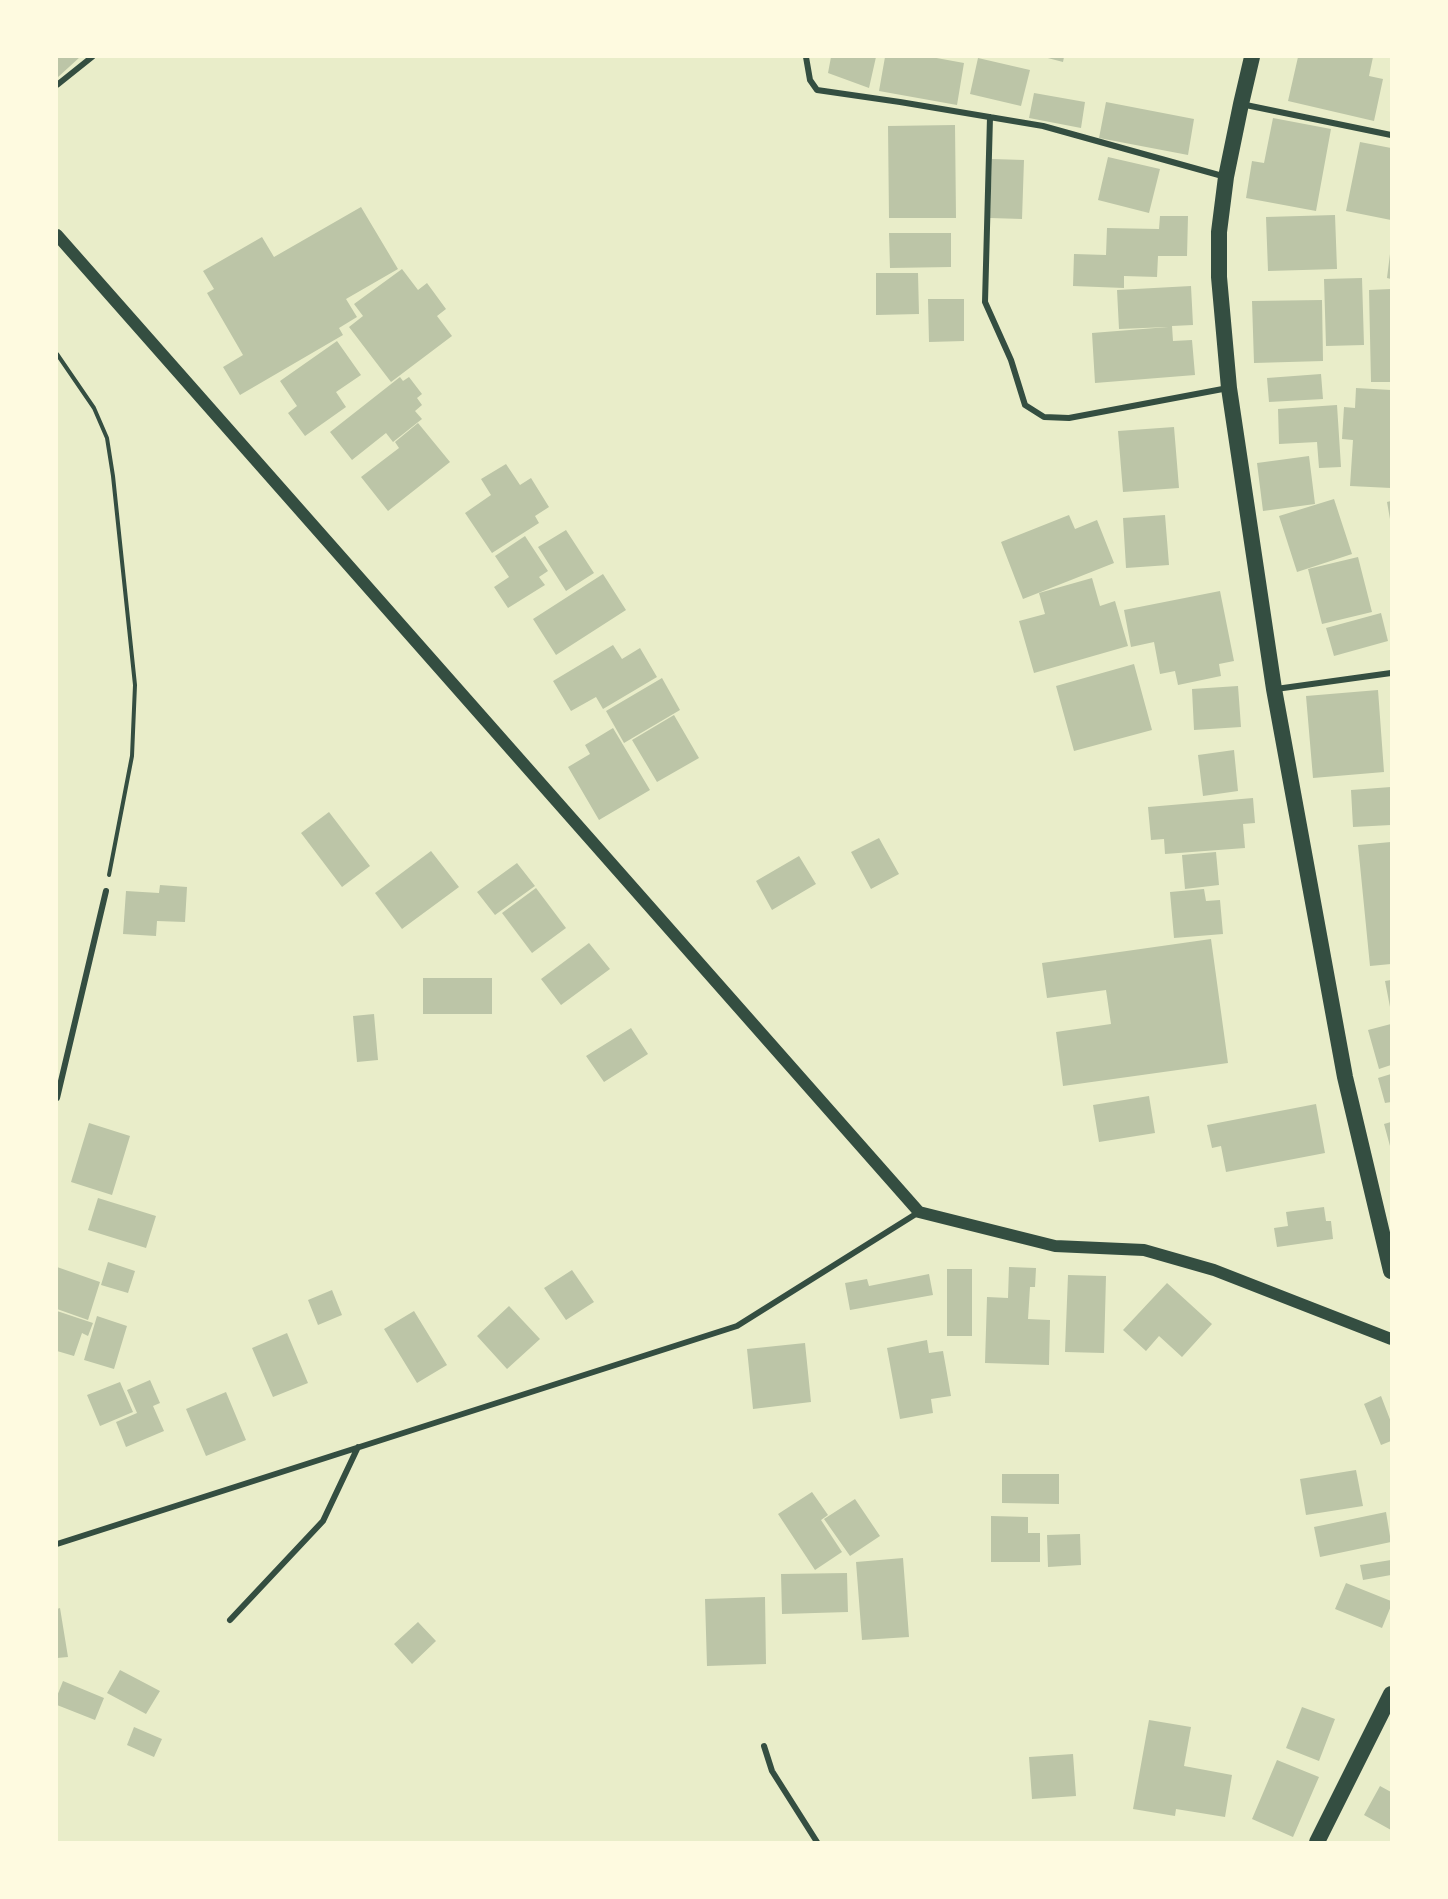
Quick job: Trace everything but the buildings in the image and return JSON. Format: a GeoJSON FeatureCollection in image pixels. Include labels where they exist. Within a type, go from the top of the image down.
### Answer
{"type":"FeatureCollection","features":[{"type":"Feature","properties":{"kind":"highway"},"geometry":{"type":"LineString","coordinates":[[1252,57],[1226,177],[1219,232],[1228,388],[1274,689],[1345,1077],[1391,1271]]}},
{"type":"Feature","properties":{"kind":"highway"},"geometry":{"type":"LineString","coordinates":[[1317,1842],[1391,1694]]}},
{"type":"Feature","properties":{"kind":"main road"},"geometry":{"type":"LineString","coordinates":[[57,235],[919,1212],[1055,1246],[1144,1250],[1214,1270],[1391,1339]]}},
{"type":"Feature","properties":{"kind":"street"},"geometry":{"type":"LineString","coordinates":[[57,85],[92,57]]}},
{"type":"Feature","properties":{"kind":"street"},"geometry":{"type":"LineString","coordinates":[[806,57],[810,80],[817,90],[1042,126],[1226,177]]}},
{"type":"Feature","properties":{"kind":"street"},"geometry":{"type":"LineString","coordinates":[[1241,104],[1391,135]]}},
{"type":"Feature","properties":{"kind":"street"},"geometry":{"type":"LineString","coordinates":[[990,117],[985,302],[1011,360],[1025,405],[1044,417],[1070,418],[1228,388]]}},
{"type":"Feature","properties":{"kind":"street"},"geometry":{"type":"LineString","coordinates":[[1274,689],[1391,673]]}},
{"type":"Feature","properties":{"kind":"street"},"geometry":{"type":"LineString","coordinates":[[57,1098],[106,891]]}},
{"type":"Feature","properties":{"kind":"street"},"geometry":{"type":"LineString","coordinates":[[57,1544],[736,1326],[919,1212]]}},
{"type":"Feature","properties":{"kind":"street"},"geometry":{"type":"LineString","coordinates":[[230,1620],[323,1521],[358,1447]]}},
{"type":"Feature","properties":{"kind":"street"},"geometry":{"type":"LineString","coordinates":[[764,1746],[771,1771],[817,1842]]}},
{"type":"Feature","properties":{"kind":"path"},"geometry":{"type":"LineString","coordinates":[[57,354],[94,408],[107,438],[135,685],[132,756],[106,891]]}}]}
